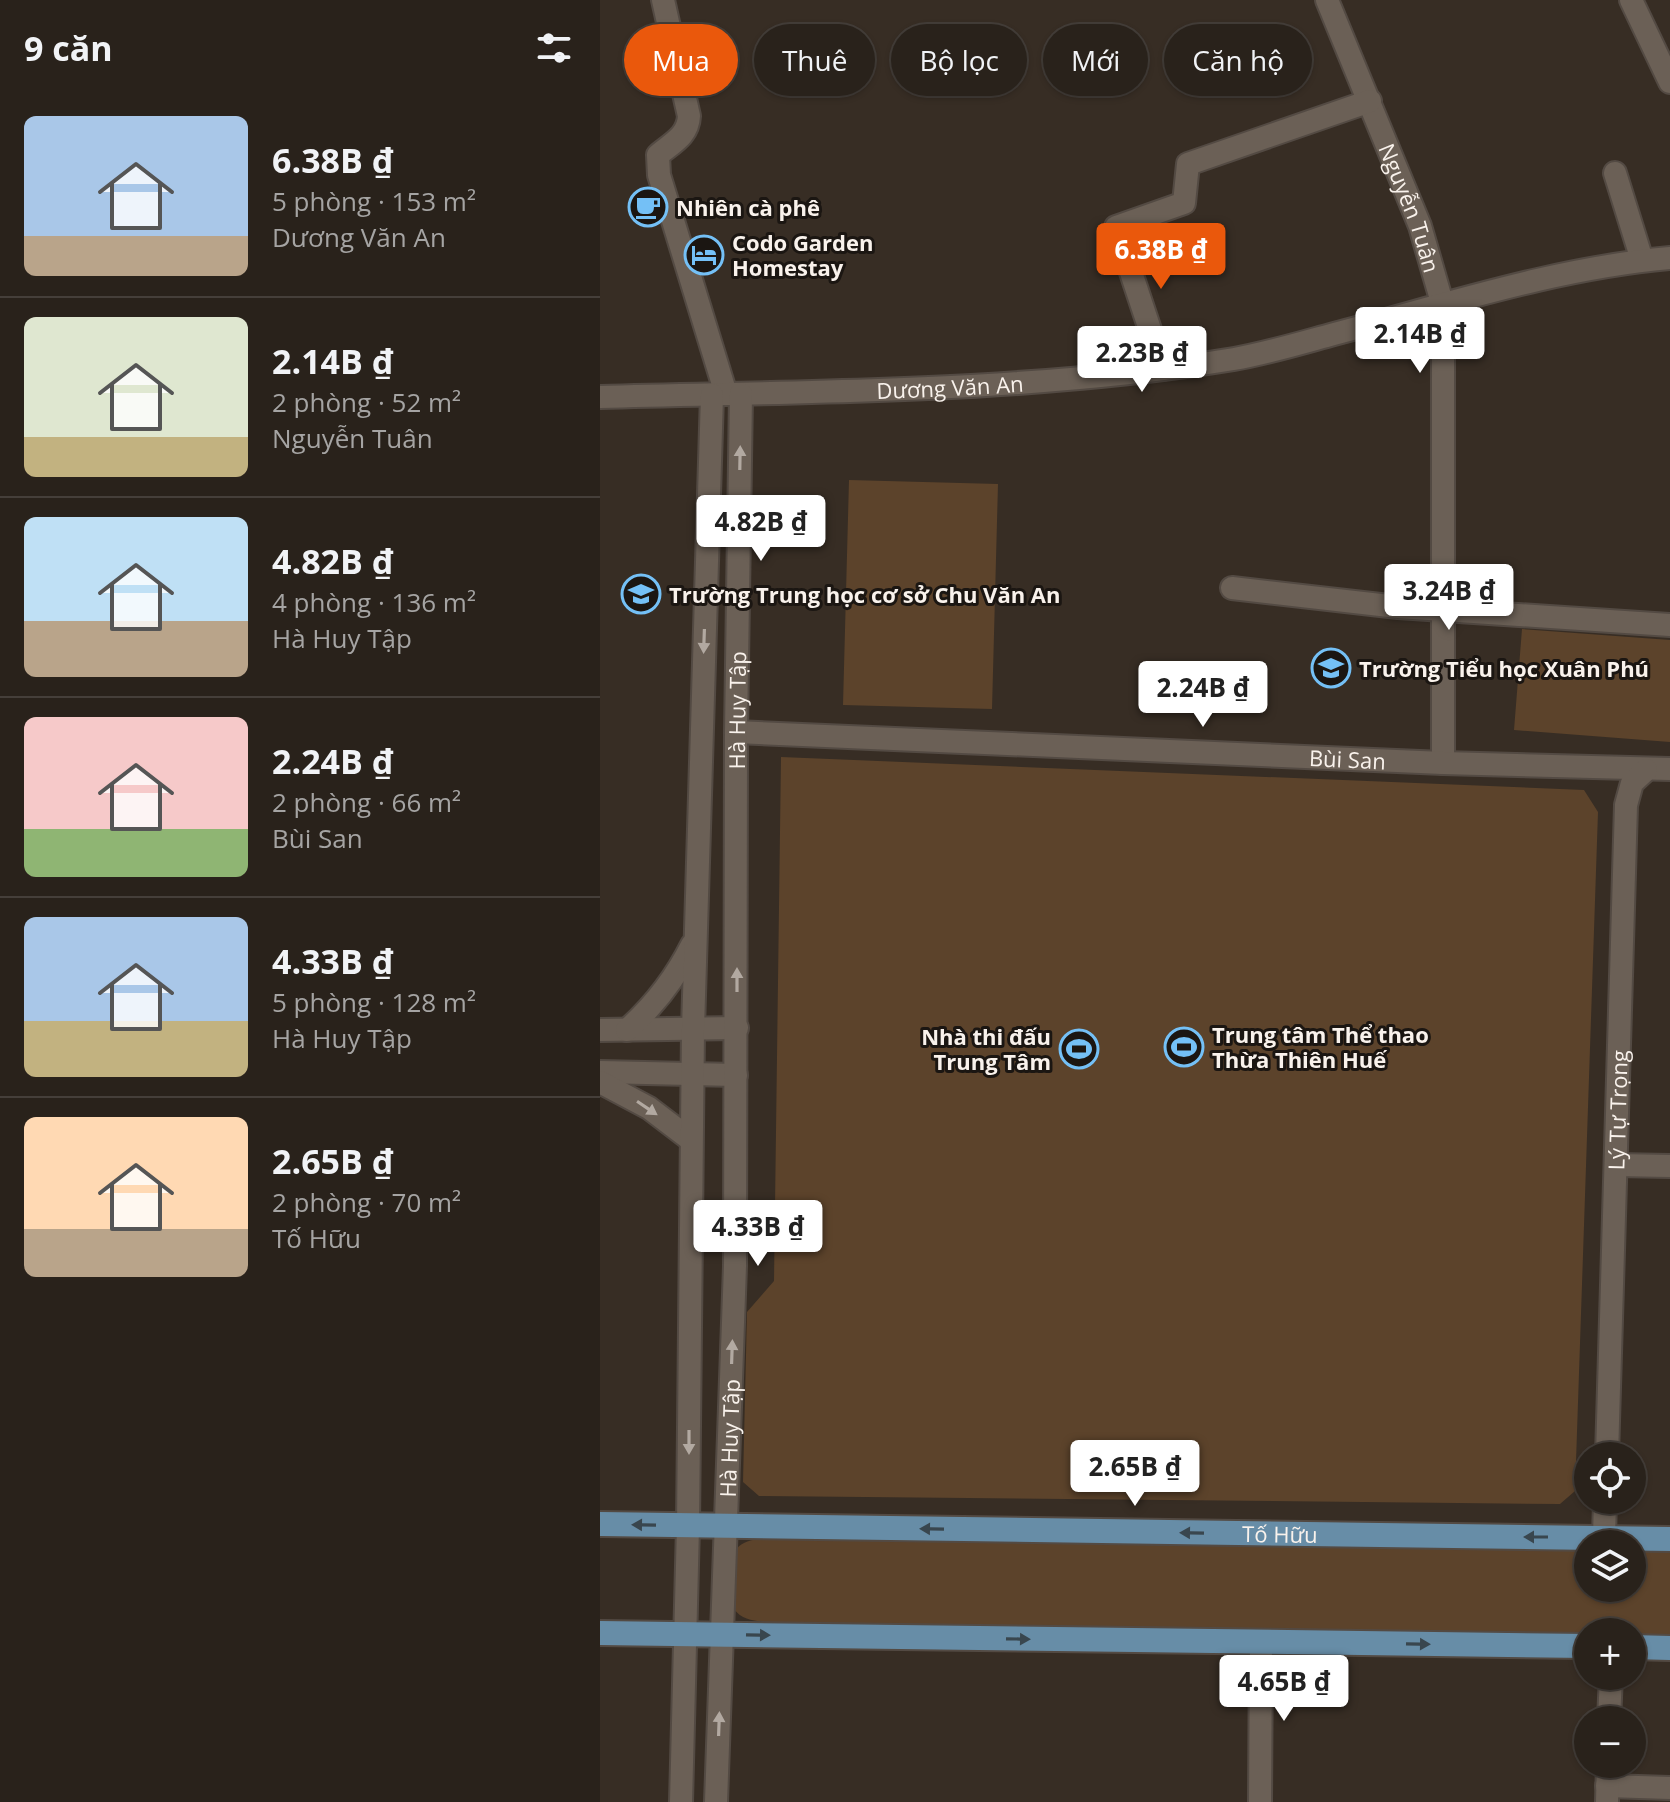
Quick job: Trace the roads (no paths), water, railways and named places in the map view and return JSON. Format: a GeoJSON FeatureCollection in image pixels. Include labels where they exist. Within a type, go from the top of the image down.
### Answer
{"type":"FeatureCollection","features":[{"type":"Feature","properties":{"kind":"main road","name":"Tố Hữu"},"geometry":{"type":"LineString","coordinates":[[600,1524],[1574,1538]]}},
{"type":"Feature","properties":{"kind":"main road","name":"Tố Hữu"},"geometry":{"type":"LineString","coordinates":[[1646,1539],[1670,1539]]}},
{"type":"Feature","properties":{"kind":"main road"},"geometry":{"type":"LineString","coordinates":[[600,1633],[1574,1646]]}},
{"type":"Feature","properties":{"kind":"main road"},"geometry":{"type":"LineString","coordinates":[[1646,1647],[1670,1648]]}},
{"type":"Feature","properties":{"kind":"street"},"geometry":{"type":"LineString","coordinates":[[663,0],[689,116],[680,140],[658,155],[659,175],[726,394]]}},
{"type":"Feature","properties":{"kind":"street","name":"Nguyễn Tuân"},"geometry":{"type":"LineString","coordinates":[[1327,0],[1420,226],[1443,306],[1443,763]]}},
{"type":"Feature","properties":{"kind":"street"},"geometry":{"type":"LineString","coordinates":[[1631,0],[1670,82]]}},
{"type":"Feature","properties":{"kind":"street"},"geometry":{"type":"LineString","coordinates":[[1163,369],[1116,227],[1184,203],[1188,164],[1370,101]]}},
{"type":"Feature","properties":{"kind":"street"},"geometry":{"type":"LineString","coordinates":[[1615,173],[1642,260]]}},
{"type":"Feature","properties":{"kind":"street","name":"Dương Văn An"},"geometry":{"type":"LineString","coordinates":[[600,397],[1008,384],[1163,369],[1237,359],[1514,286],[1642,260],[1670,258]]}},
{"type":"Feature","properties":{"kind":"street","name":"Hà Huy Tập"},"geometry":{"type":"LineString","coordinates":[[681,1802],[688,1526],[692,1074],[705,604],[726,394]]}},
{"type":"Feature","properties":{"kind":"street","name":"Hà Huy Tập"},"geometry":{"type":"LineString","coordinates":[[716,1802],[735,1266],[737,1028],[738,605],[726,394]]}},
{"type":"Feature","properties":{"kind":"street"},"geometry":{"type":"LineString","coordinates":[[1232,588],[1398,607],[1670,625]]}},
{"type":"Feature","properties":{"kind":"street"},"geometry":{"type":"LineString","coordinates":[[705,604],[738,605]]}},
{"type":"Feature","properties":{"kind":"street","name":"Bùi San"},"geometry":{"type":"LineString","coordinates":[[736,732],[1443,763],[1670,769]]}},
{"type":"Feature","properties":{"kind":"street","name":"Lý Tự Trọng"},"geometry":{"type":"LineString","coordinates":[[1607,1442],[1626,805],[1632,783],[1646,770]]}},
{"type":"Feature","properties":{"kind":"street"},"geometry":{"type":"LineString","coordinates":[[699,826],[737,832]]}},
{"type":"Feature","properties":{"kind":"street","name":"Hà Huy Tập"},"geometry":{"type":"LineString","coordinates":[[627,1030],[661,997],[678,973],[696,937]]}},
{"type":"Feature","properties":{"kind":"street"},"geometry":{"type":"LineString","coordinates":[[600,1030],[737,1028]]}},
{"type":"Feature","properties":{"kind":"street"},"geometry":{"type":"LineString","coordinates":[[600,1072],[736,1075]]}},
{"type":"Feature","properties":{"kind":"street"},"geometry":{"type":"LineString","coordinates":[[600,1082],[649,1108],[691,1140]]}},
{"type":"Feature","properties":{"kind":"street"},"geometry":{"type":"LineString","coordinates":[[1616,1165],[1670,1166]]}},
{"type":"Feature","properties":{"kind":"street"},"geometry":{"type":"LineString","coordinates":[[1260,1802],[1261,1643]]}},
{"type":"Feature","properties":{"kind":"street"},"geometry":{"type":"LineString","coordinates":[[1607,1784],[1670,1788]]}},
{"type":"Feature","properties":{"kind":"place","name":"Nhiên cà phê"},"geometry":{"type":"Point","coordinates":[648,207]}},
{"type":"Feature","properties":{"kind":"place","name":"Codo Garden Homestay"},"geometry":{"type":"Point","coordinates":[704,255]}},
{"type":"Feature","properties":{"kind":"place","name":"Trường Trung học cơ sở Chu Văn An"},"geometry":{"type":"Point","coordinates":[641,594]}},
{"type":"Feature","properties":{"kind":"place","name":"Trường Tiểu học Xuân Phú"},"geometry":{"type":"Point","coordinates":[1331,668]}},
{"type":"Feature","properties":{"kind":"place","name":"Trung tâm Thể thao Thừa Thiên Huế"},"geometry":{"type":"Point","coordinates":[1184,1047]}},
{"type":"Feature","properties":{"kind":"place","name":"Nhà thi đấu Trung Tâm"},"geometry":{"type":"Point","coordinates":[1079,1049]}}]}
